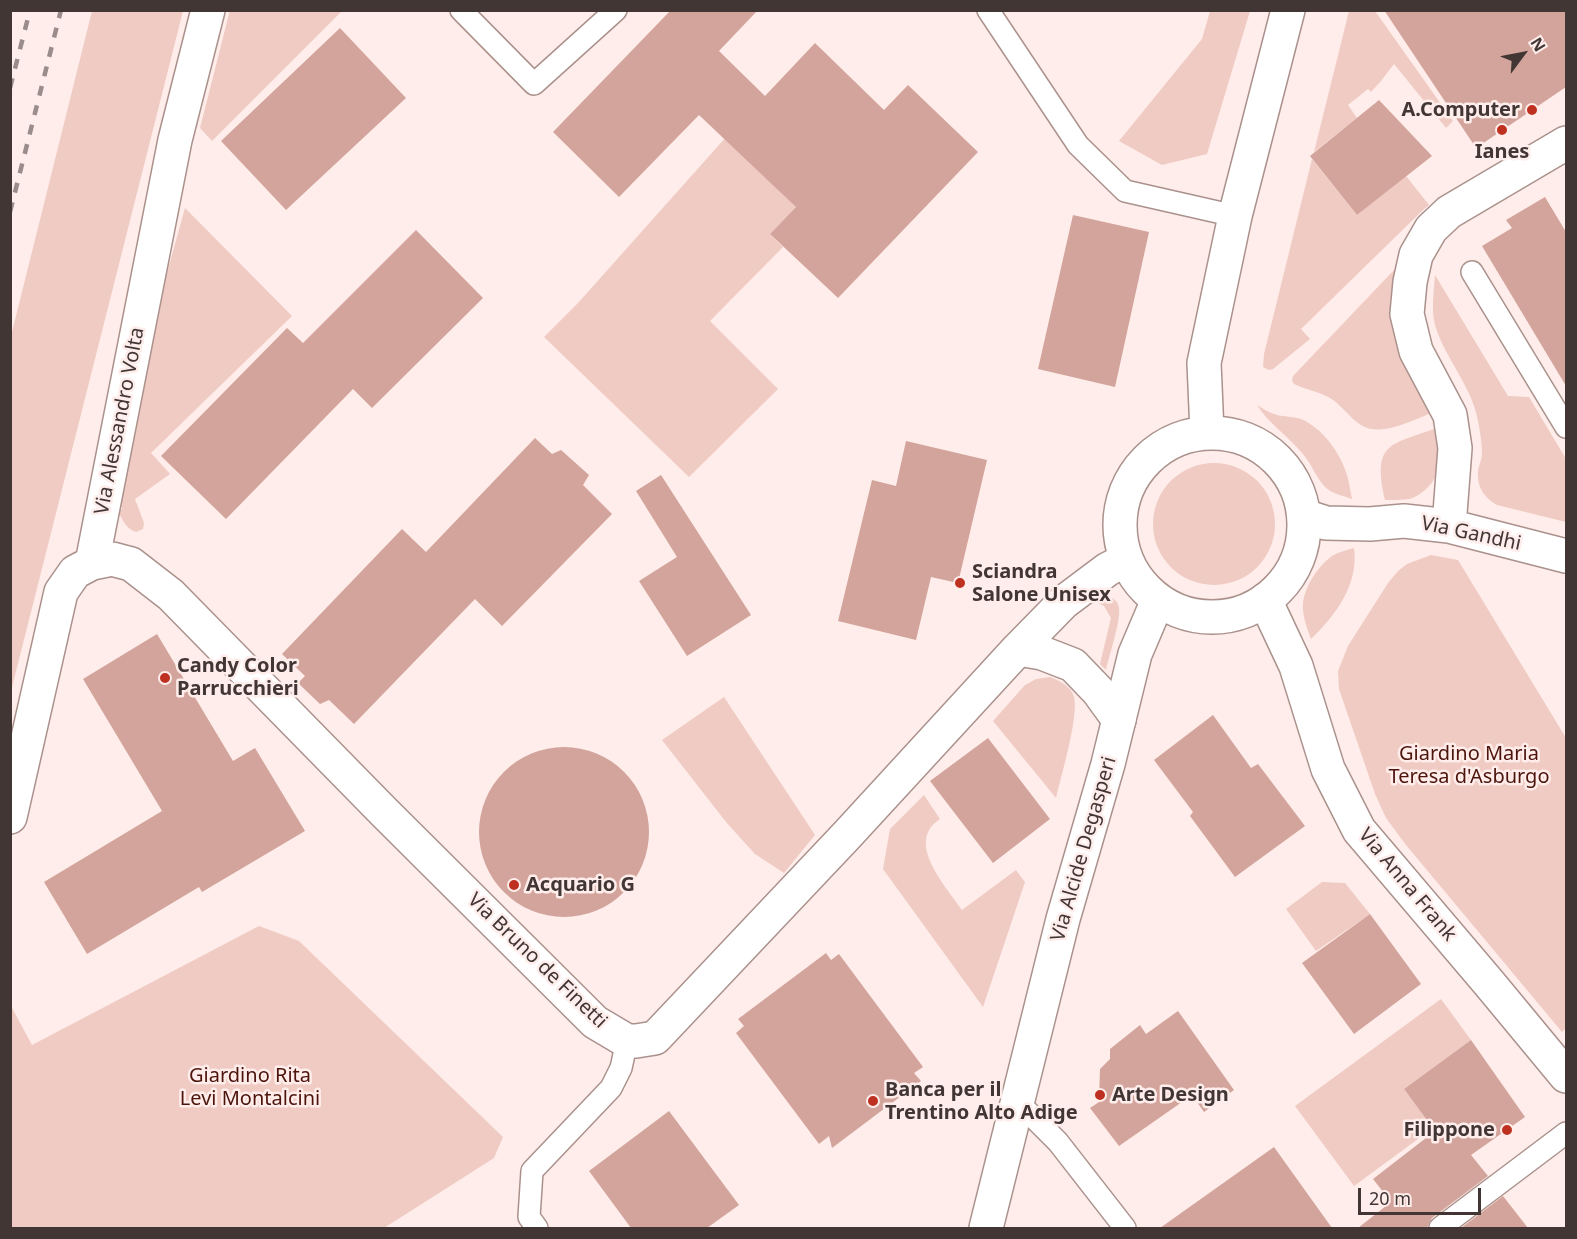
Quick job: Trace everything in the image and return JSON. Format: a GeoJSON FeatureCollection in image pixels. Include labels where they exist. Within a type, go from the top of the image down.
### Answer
{"type":"FeatureCollection","features":[{"type":"Feature","properties":{"kind":"street","name":"Via Alessandro Volta"},"geometry":{"type":"LineString","coordinates":[[92,563],[173,147],[208,10]]}},
{"type":"Feature","properties":{"kind":"street"},"geometry":{"type":"LineString","coordinates":[[1207,432],[1204,363],[1235,216],[1288,10]]}},
{"type":"Feature","properties":{"kind":"street"},"geometry":{"type":"LineString","coordinates":[[1449,526],[1455,448],[1450,415],[1416,351],[1407,314],[1410,282],[1416,255],[1431,229],[1449,212],[1566,143]]}},
{"type":"Feature","properties":{"kind":"street"},"geometry":{"type":"LineString","coordinates":[[1207,432],[1232,434],[1245,438],[1277,459],[1286,469],[1298,491],[1304,516],[1303,536],[1298,556],[1285,581],[1265,600],[1243,612],[1218,617],[1181,612],[1158,600],[1139,582],[1126,560],[1119,531],[1126,488],[1153,453],[1185,436],[1207,432]]}},
{"type":"Feature","properties":{"kind":"street","name":"Via Gandhi"},"geometry":{"type":"LineString","coordinates":[[1304,516],[1326,523],[1404,522],[1449,526],[1566,556]]}},
{"type":"Feature","properties":{"kind":"street","name":"Via Bruno de Finetti"},"geometry":{"type":"LineString","coordinates":[[92,563],[112,559],[130,564],[171,595],[595,1022],[618,1037],[627,1041],[636,1041],[655,1038],[1064,602],[1108,569],[1126,560]]}},
{"type":"Feature","properties":{"kind":"street"},"geometry":{"type":"LineString","coordinates":[[10,817],[61,592],[75,572],[92,563]]}},
{"type":"Feature","properties":{"kind":"street","name":"Via Alcide Degasperi"},"geometry":{"type":"LineString","coordinates":[[986,1228],[1063,919],[1108,764],[1135,654],[1158,600]]}},
{"type":"Feature","properties":{"kind":"street","name":"Via Anna Frank"},"geometry":{"type":"LineString","coordinates":[[1265,600],[1296,666],[1328,769],[1359,830],[1566,1076]]}},
{"type":"Feature","properties":{"kind":"street"},"geometry":{"type":"LineString","coordinates":[[1018,649],[1042,653],[1073,665],[1098,691],[1119,720]]}},
{"type":"Feature","properties":{"kind":"lane"},"geometry":{"type":"LineString","coordinates":[[461,10],[534,84],[616,10]]}},
{"type":"Feature","properties":{"kind":"lane"},"geometry":{"type":"LineString","coordinates":[[988,10],[1078,145],[1125,191],[1235,216]]}},
{"type":"Feature","properties":{"kind":"lane"},"geometry":{"type":"LineString","coordinates":[[1472,272],[1566,427]]}},
{"type":"Feature","properties":{"kind":"lane"},"geometry":{"type":"LineString","coordinates":[[537,1228],[529,1217],[532,1171],[611,1088],[621,1068],[627,1041]]}},
{"type":"Feature","properties":{"kind":"lane"},"geometry":{"type":"LineString","coordinates":[[1018,1102],[1058,1142],[1125,1228]]}},
{"type":"Feature","properties":{"kind":"lane"},"geometry":{"type":"LineString","coordinates":[[1440,1228],[1566,1133]]}},
{"type":"Feature","properties":{"kind":"green space"},"geometry":{"type":"Polygon","coordinates":[[[230,10],[342,11],[212,141],[200,128],[230,10]]]}},
{"type":"Feature","properties":{"kind":"green space"},"geometry":{"type":"Polygon","coordinates":[[[92,11],[183,11],[11,691],[11,336],[92,11]]]}},
{"type":"Feature","properties":{"kind":"green space"},"geometry":{"type":"Polygon","coordinates":[[[1210,11],[1250,11],[1207,154],[1162,165],[1119,141],[1202,39],[1210,11]]]}},
{"type":"Feature","properties":{"kind":"green space"},"geometry":{"type":"Polygon","coordinates":[[[1349,11],[1375,11],[1453,121],[1446,128],[1394,64],[1371,92],[1368,89],[1348,105],[1357,118],[1314,152],[1349,11]]]}},
{"type":"Feature","properties":{"kind":"green space"},"geometry":{"type":"Polygon","coordinates":[[[727,136],[796,207],[770,234],[783,247],[710,321],[778,389],[689,477],[544,337],[578,303],[727,136]]]}},
{"type":"Feature","properties":{"kind":"green space"},"geometry":{"type":"Polygon","coordinates":[[[1312,159],[1357,215],[1406,176],[1429,205],[1301,329],[1310,339],[1269,370],[1263,367],[1264,354],[1312,159]]]}},
{"type":"Feature","properties":{"kind":"green space"},"geometry":{"type":"Polygon","coordinates":[[[185,208],[292,316],[151,453],[170,474],[135,499],[144,523],[143,529],[136,532],[127,526],[118,512],[122,509],[117,493],[124,492],[133,395],[185,208]]]}},
{"type":"Feature","properties":{"kind":"green space"},"geometry":{"type":"Polygon","coordinates":[[[1395,269],[1392,307],[1398,345],[1408,371],[1432,413],[1387,429],[1369,429],[1357,422],[1329,397],[1294,384],[1292,381],[1293,376],[1395,269]]]}},
{"type":"Feature","properties":{"kind":"green space"},"geometry":{"type":"Polygon","coordinates":[[[1435,275],[1508,396],[1529,397],[1566,459],[1566,522],[1497,505],[1486,497],[1481,489],[1478,473],[1482,449],[1478,421],[1470,396],[1435,325],[1433,306],[1435,275]]]}},
{"type":"Feature","properties":{"kind":"green space"},"geometry":{"type":"Polygon","coordinates":[[[1257,405],[1274,414],[1301,419],[1323,434],[1343,464],[1352,499],[1326,488],[1302,453],[1257,405]]]}},
{"type":"Feature","properties":{"kind":"green space"},"geometry":{"type":"Polygon","coordinates":[[[1437,428],[1439,461],[1431,484],[1416,497],[1385,500],[1381,467],[1383,456],[1388,449],[1407,438],[1437,428]]]}},
{"type":"Feature","properties":{"kind":"green space"},"geometry":{"type":"Polygon","coordinates":[[[1214,463],[1237,468],[1257,481],[1270,501],[1275,524],[1270,547],[1257,567],[1237,580],[1214,585],[1191,580],[1171,567],[1158,547],[1153,524],[1158,501],[1171,481],[1191,468],[1214,463]]]}},
{"type":"Feature","properties":{"kind":"green space"},"geometry":{"type":"Polygon","coordinates":[[[1354,548],[1353,574],[1344,598],[1329,620],[1311,639],[1303,608],[1309,583],[1332,556],[1354,548]]]}},
{"type":"Feature","properties":{"kind":"green space","name":"Giardino Maria Teresa d'Asburgo"},"geometry":{"type":"Polygon","coordinates":[[[1431,555],[1458,560],[1566,738],[1566,1028],[1562,1032],[1386,818],[1375,794],[1339,689],[1338,671],[1348,646],[1388,583],[1407,564],[1431,555]]]}},
{"type":"Feature","properties":{"kind":"green space"},"geometry":{"type":"Polygon","coordinates":[[[1106,596],[1116,601],[1119,614],[1106,670],[1100,664],[1111,618],[1104,606],[1094,601],[1106,596]]]}},
{"type":"Feature","properties":{"kind":"green space"},"geometry":{"type":"Polygon","coordinates":[[[1050,677],[1068,687],[1074,697],[1075,706],[1072,732],[1056,798],[993,721],[1025,685],[1036,679],[1050,677]]]}},
{"type":"Feature","properties":{"kind":"green space"},"geometry":{"type":"Polygon","coordinates":[[[724,697],[815,835],[784,873],[755,854],[726,822],[662,740],[724,697]]]}},
{"type":"Feature","properties":{"kind":"green space"},"geometry":{"type":"Polygon","coordinates":[[[924,795],[940,819],[930,829],[926,840],[927,852],[931,864],[962,910],[1016,870],[1025,882],[983,1007],[883,869],[890,829],[924,795]]]}},
{"type":"Feature","properties":{"kind":"green space"},"geometry":{"type":"Polygon","coordinates":[[[1322,882],[1345,883],[1370,914],[1316,951],[1286,909],[1322,882]]]}},
{"type":"Feature","properties":{"kind":"green space","name":"Giardino Rita Levi Montalcini"},"geometry":{"type":"Polygon","coordinates":[[[259,926],[299,941],[503,1137],[494,1158],[384,1228],[11,1228],[11,1006],[32,1045],[259,926]]]}},
{"type":"Feature","properties":{"kind":"green space"},"geometry":{"type":"Polygon","coordinates":[[[1441,999],[1471,1040],[1404,1089],[1433,1128],[1354,1186],[1295,1106],[1441,999]]]}},
{"type":"Feature","properties":{"kind":"building"},"geometry":{"type":"Polygon","coordinates":[[[671,10],[758,10],[719,51],[765,96],[815,43],[884,110],[908,85],[978,152],[838,298],[770,234],[796,207],[699,115],[619,197],[553,132],[671,10]]]}},
{"type":"Feature","properties":{"kind":"building"},"geometry":{"type":"Polygon","coordinates":[[[1384,10],[1566,10],[1566,87],[1476,148],[1384,10]]]}},
{"type":"Feature","properties":{"kind":"building"},"geometry":{"type":"Polygon","coordinates":[[[340,28],[406,98],[286,210],[221,141],[340,28]]]}},
{"type":"Feature","properties":{"kind":"building"},"geometry":{"type":"Polygon","coordinates":[[[1379,100],[1432,156],[1357,215],[1310,156],[1379,100]]]}},
{"type":"Feature","properties":{"kind":"building"},"geometry":{"type":"Polygon","coordinates":[[[1545,197],[1566,232],[1566,386],[1482,246],[1512,228],[1506,220],[1545,197]]]}},
{"type":"Feature","properties":{"kind":"building"},"geometry":{"type":"Polygon","coordinates":[[[1073,215],[1149,232],[1115,387],[1038,369],[1073,215]]]}},
{"type":"Feature","properties":{"kind":"building"},"geometry":{"type":"Polygon","coordinates":[[[416,230],[483,298],[372,408],[353,389],[226,519],[161,456],[287,328],[303,343],[416,230]]]}},
{"type":"Feature","properties":{"kind":"building"},"geometry":{"type":"Polygon","coordinates":[[[535,438],[552,454],[561,450],[589,475],[583,485],[612,514],[502,626],[475,599],[354,724],[329,700],[320,704],[298,683],[305,676],[282,654],[402,529],[426,552],[535,438]]]}},
{"type":"Feature","properties":{"kind":"building"},"geometry":{"type":"Polygon","coordinates":[[[906,441],[987,460],[958,583],[931,577],[916,640],[838,621],[872,480],[896,486],[906,441]]]}},
{"type":"Feature","properties":{"kind":"building"},"geometry":{"type":"Polygon","coordinates":[[[661,475],[751,615],[687,656],[639,581],[677,557],[636,491],[661,475]]]}},
{"type":"Feature","properties":{"kind":"building"},"geometry":{"type":"Polygon","coordinates":[[[157,634],[233,761],[255,748],[305,831],[202,892],[199,887],[87,954],[44,882],[162,811],[83,679],[157,634]]]}},
{"type":"Feature","properties":{"kind":"building"},"geometry":{"type":"Polygon","coordinates":[[[1213,715],[1251,768],[1258,764],[1305,826],[1235,877],[1190,816],[1193,812],[1154,760],[1213,715]]]}},
{"type":"Feature","properties":{"kind":"building"},"geometry":{"type":"Polygon","coordinates":[[[988,738],[1050,819],[993,863],[930,781],[988,738]]]}},
{"type":"Feature","properties":{"kind":"building"},"geometry":{"type":"Polygon","coordinates":[[[564,747],[581,748],[597,753],[624,772],[643,799],[648,815],[648,849],[643,865],[624,892],[597,911],[581,916],[564,917],[547,916],[531,911],[504,892],[485,865],[480,849],[479,832],[480,815],[485,799],[504,772],[531,753],[547,748],[564,747]]]}},
{"type":"Feature","properties":{"kind":"building"},"geometry":{"type":"Polygon","coordinates":[[[1370,914],[1421,984],[1354,1034],[1302,963],[1370,914]]]}},
{"type":"Feature","properties":{"kind":"building"},"geometry":{"type":"Polygon","coordinates":[[[826,953],[831,960],[839,954],[923,1067],[914,1073],[921,1081],[832,1148],[829,1136],[819,1144],[736,1033],[744,1026],[738,1019],[826,953]]]}},
{"type":"Feature","properties":{"kind":"building"},"geometry":{"type":"Polygon","coordinates":[[[1178,1011],[1234,1090],[1204,1112],[1192,1095],[1119,1146],[1090,1108],[1099,1102],[1100,1069],[1110,1059],[1110,1049],[1140,1025],[1146,1034],[1178,1011]]]}},
{"type":"Feature","properties":{"kind":"building"},"geometry":{"type":"Polygon","coordinates":[[[1471,1040],[1525,1117],[1471,1155],[1488,1176],[1432,1218],[1427,1228],[1358,1228],[1391,1202],[1373,1179],[1435,1131],[1404,1089],[1471,1040]]]}},
{"type":"Feature","properties":{"kind":"building"},"geometry":{"type":"Polygon","coordinates":[[[669,1111],[739,1205],[707,1228],[631,1228],[589,1171],[669,1111]]]}},
{"type":"Feature","properties":{"kind":"building"},"geometry":{"type":"Polygon","coordinates":[[[1274,1147],[1332,1228],[1160,1228],[1274,1147]]]}},
{"type":"Feature","properties":{"kind":"building"},"geometry":{"type":"Polygon","coordinates":[[[1503,1196],[1528,1228],[1461,1228],[1503,1196]]]}},
{"type":"Feature","properties":{"kind":"railway"},"geometry":{"type":"LineString","coordinates":[[10,88],[30,10]]}},
{"type":"Feature","properties":{"kind":"railway"},"geometry":{"type":"LineString","coordinates":[[10,212],[61,10]]}},
{"type":"Feature","properties":{"kind":"place","name":"A.Computer"},"geometry":{"type":"Point","coordinates":[1532,110]}},
{"type":"Feature","properties":{"kind":"place","name":"Ianes"},"geometry":{"type":"Point","coordinates":[1502,130]}},
{"type":"Feature","properties":{"kind":"place","name":"Sciandra Salone Unisex"},"geometry":{"type":"Point","coordinates":[960,583]}},
{"type":"Feature","properties":{"kind":"place","name":"Candy Color Parrucchieri"},"geometry":{"type":"Point","coordinates":[165,678]}},
{"type":"Feature","properties":{"kind":"place","name":"Acquario G"},"geometry":{"type":"Point","coordinates":[514,885]}},
{"type":"Feature","properties":{"kind":"place","name":"Arte Design"},"geometry":{"type":"Point","coordinates":[1100,1095]}},
{"type":"Feature","properties":{"kind":"place","name":"Banca per il Trentino Alto Adige"},"geometry":{"type":"Point","coordinates":[873,1101]}},
{"type":"Feature","properties":{"kind":"place","name":"Filippone"},"geometry":{"type":"Point","coordinates":[1507,1130]}}]}
